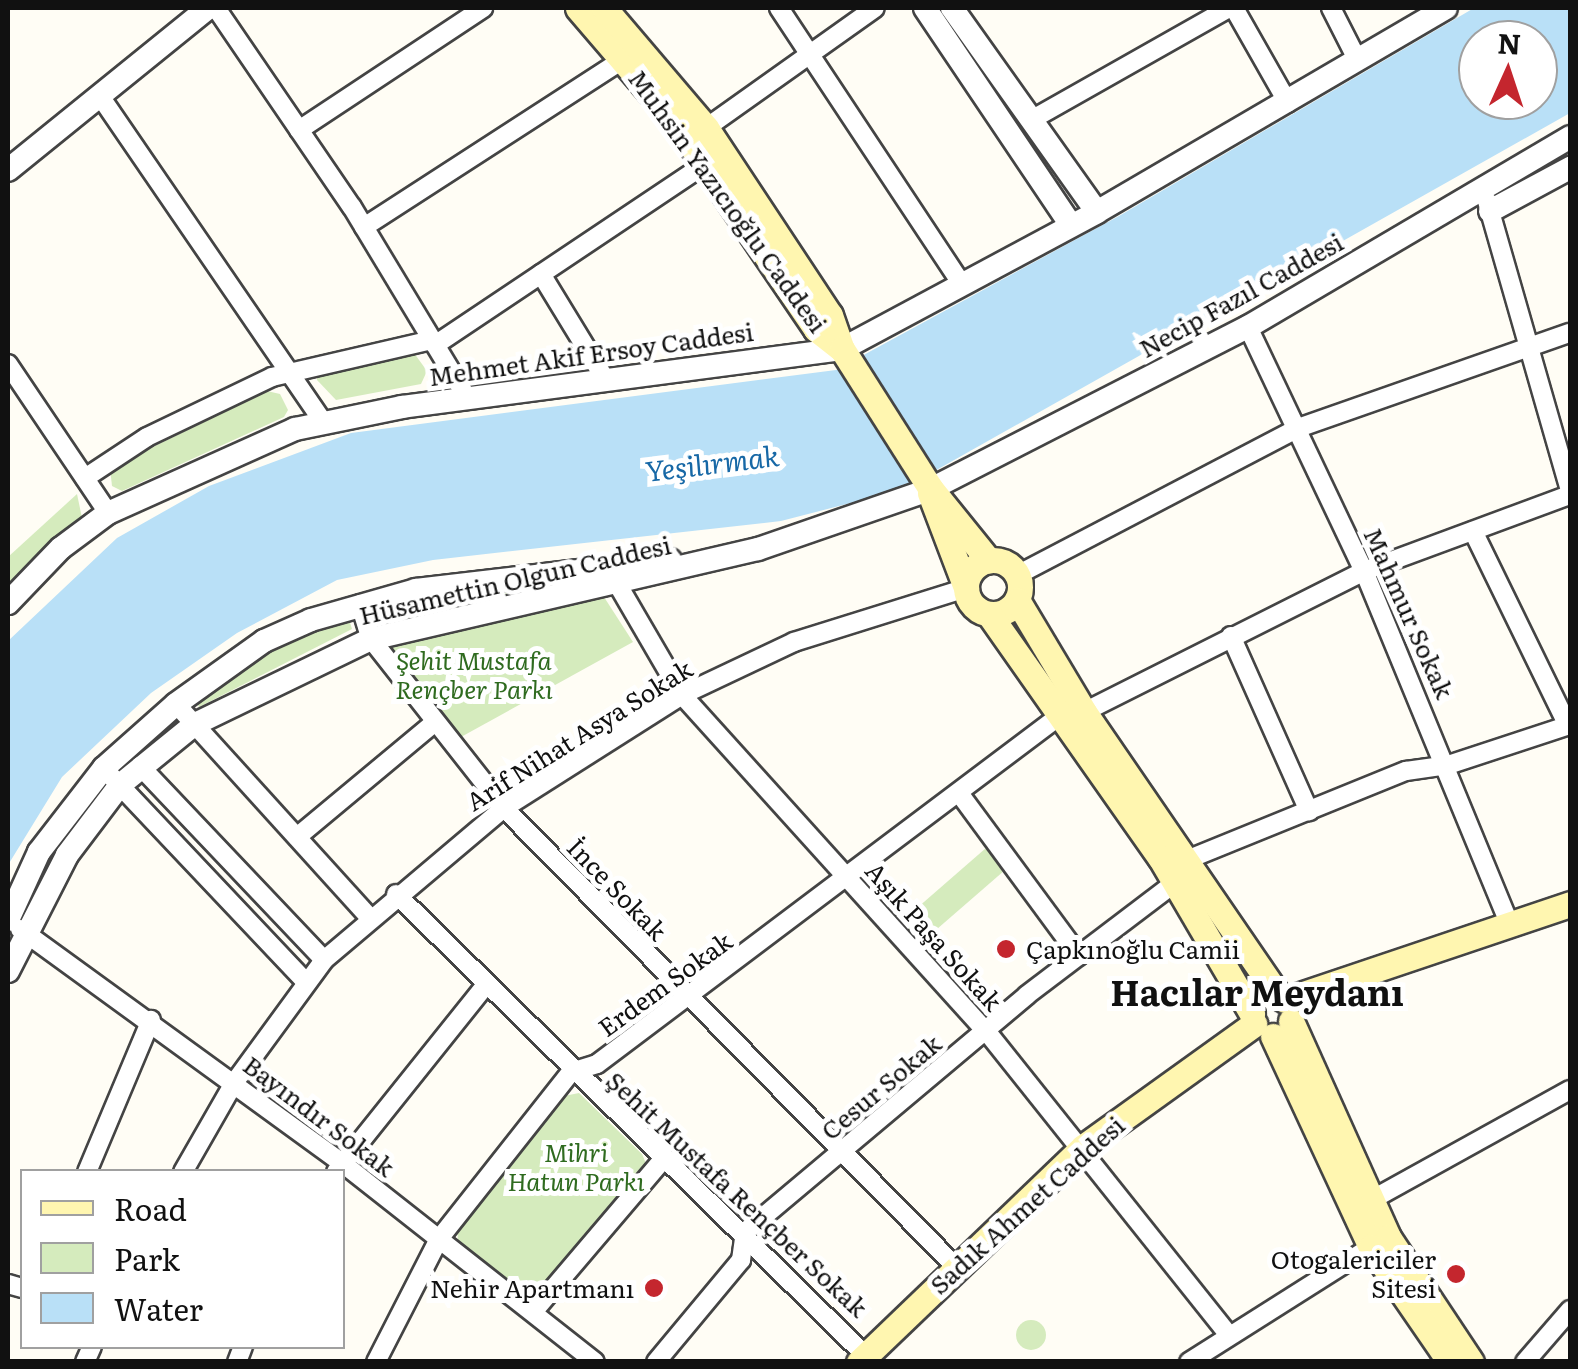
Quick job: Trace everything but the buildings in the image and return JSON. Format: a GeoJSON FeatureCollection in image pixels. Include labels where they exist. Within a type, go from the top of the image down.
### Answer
{"type":"FeatureCollection","features":[{"type":"Feature","properties":{"kind":"main road","name":"Muhsin Yazıcıoğlu Caddesi"},"geometry":{"type":"LineString","coordinates":[[578,8],[624,59],[704,165],[800,308],[845,354]]}},
{"type":"Feature","properties":{"kind":"main road","name":"Muhsin Yazıcıoğlu Caddesi"},"geometry":{"type":"LineString","coordinates":[[604,8],[706,128],[830,314],[845,354]]}},
{"type":"Feature","properties":{"kind":"main road"},"geometry":{"type":"LineString","coordinates":[[845,354],[928,484],[989,561]]}},
{"type":"Feature","properties":{"kind":"main road"},"geometry":{"type":"LineString","coordinates":[[928,484],[929,501],[973,605],[989,614],[1073,713],[1275,1016],[1372,1199],[1379,1242],[1470,1362]]}},
{"type":"Feature","properties":{"kind":"main road"},"geometry":{"type":"LineString","coordinates":[[966,588],[975,568],[989,561],[1002,562],[1073,713]]}},
{"type":"Feature","properties":{"kind":"main road"},"geometry":{"type":"LineString","coordinates":[[989,614],[1017,588]]}},
{"type":"Feature","properties":{"kind":"main road"},"geometry":{"type":"LineString","coordinates":[[1510,925],[1570,904]]}},
{"type":"Feature","properties":{"kind":"main road","name":"Sadık Ahmet Caddesi"},"geometry":{"type":"LineString","coordinates":[[866,1359],[1083,1147],[1275,1016],[1326,988],[1510,925]]}},
{"type":"Feature","properties":{"kind":"main road"},"geometry":{"type":"LineString","coordinates":[[1275,1016],[1379,1242],[1450,1362]]}},
{"type":"Feature","properties":{"kind":"street"},"geometry":{"type":"LineString","coordinates":[[8,170],[208,8]]}},
{"type":"Feature","properties":{"kind":"street"},"geometry":{"type":"LineString","coordinates":[[216,8],[364,228],[467,398]]}},
{"type":"Feature","properties":{"kind":"street"},"geometry":{"type":"LineString","coordinates":[[299,130],[483,8]]}},
{"type":"Feature","properties":{"kind":"street"},"geometry":{"type":"LineString","coordinates":[[779,8],[962,284]]}},
{"type":"Feature","properties":{"kind":"street"},"geometry":{"type":"LineString","coordinates":[[706,128],[875,8]]}},
{"type":"Feature","properties":{"kind":"street"},"geometry":{"type":"LineString","coordinates":[[925,8],[1072,225]]}},
{"type":"Feature","properties":{"kind":"street"},"geometry":{"type":"LineString","coordinates":[[952,8],[1096,212]]}},
{"type":"Feature","properties":{"kind":"street"},"geometry":{"type":"LineString","coordinates":[[1032,120],[1232,8],[1288,103]]}},
{"type":"Feature","properties":{"kind":"street"},"geometry":{"type":"LineString","coordinates":[[1332,8],[1358,61]]}},
{"type":"Feature","properties":{"kind":"street","name":"Mehmet Akif Ersoy Caddesi"},"geometry":{"type":"LineString","coordinates":[[8,603],[62,548],[108,513],[295,429],[467,398],[605,379],[845,354],[962,284],[1288,103],[1446,8]]}},
{"type":"Feature","properties":{"kind":"street"},"geometry":{"type":"LineString","coordinates":[[364,228],[624,59]]}},
{"type":"Feature","properties":{"kind":"street"},"geometry":{"type":"LineString","coordinates":[[100,96],[324,423]]}},
{"type":"Feature","properties":{"kind":"street","name":"Necip Fazıl Caddesi"},"geometry":{"type":"LineString","coordinates":[[928,484],[1248,328],[1570,137]]}},
{"type":"Feature","properties":{"kind":"street"},"geometry":{"type":"LineString","coordinates":[[85,478],[147,436],[289,372],[433,342],[704,165]]}},
{"type":"Feature","properties":{"kind":"street"},"geometry":{"type":"LineString","coordinates":[[1490,211],[1570,168]]}},
{"type":"Feature","properties":{"kind":"street"},"geometry":{"type":"LineString","coordinates":[[1482,186],[1531,346],[1570,493]]}},
{"type":"Feature","properties":{"kind":"street"},"geometry":{"type":"LineString","coordinates":[[541,274],[605,379]]}},
{"type":"Feature","properties":{"kind":"street","name":"Mahmur Sokak"},"geometry":{"type":"LineString","coordinates":[[1248,328],[1364,571],[1448,765],[1510,925]]}},
{"type":"Feature","properties":{"kind":"street"},"geometry":{"type":"LineString","coordinates":[[1017,588],[1298,428],[1570,333]]}},
{"type":"Feature","properties":{"kind":"street"},"geometry":{"type":"LineString","coordinates":[[8,364],[108,513]]}},
{"type":"Feature","properties":{"kind":"street","name":"Hüsamettin Olgun Caddesi"},"geometry":{"type":"LineString","coordinates":[[112,777],[140,766],[195,724],[370,639],[612,577],[758,549],[928,484]]}},
{"type":"Feature","properties":{"kind":"street","name":"Erdem Sokak"},"geometry":{"type":"LineString","coordinates":[[376,1362],[438,1239],[571,1072],[597,1064],[959,793],[1073,713],[1364,571],[1570,493]]}},
{"type":"Feature","properties":{"kind":"street"},"geometry":{"type":"LineString","coordinates":[[1472,531],[1569,725]]}},
{"type":"Feature","properties":{"kind":"street","name":"Hüsamettin Olgun Caddesi"},"geometry":{"type":"LineString","coordinates":[[8,970],[13,924],[38,852],[176,704],[264,642],[360,604],[435,588],[612,577]]}},
{"type":"Feature","properties":{"kind":"street","name":"Aşık Paşa Sokak"},"geometry":{"type":"LineString","coordinates":[[612,577],[682,695],[986,1032],[1083,1147],[1229,1335]]}},
{"type":"Feature","properties":{"kind":"street","name":"Arif Nihat Asya Sokak"},"geometry":{"type":"LineString","coordinates":[[185,1169],[234,1084],[305,981],[368,917],[504,808],[682,695],[794,642],[966,588]]}},
{"type":"Feature","properties":{"kind":"street","name":"İnce Sokak"},"geometry":{"type":"LineString","coordinates":[[360,604],[370,639],[504,808],[956,1268]]}},
{"type":"Feature","properties":{"kind":"street"},"geometry":{"type":"LineString","coordinates":[[1231,636],[1308,811]]}},
{"type":"Feature","properties":{"kind":"street"},"geometry":{"type":"LineString","coordinates":[[176,704],[368,917]]}},
{"type":"Feature","properties":{"kind":"street"},"geometry":{"type":"LineString","coordinates":[[297,837],[434,723]]}},
{"type":"Feature","properties":{"kind":"street","name":"Cesur Sokak"},"geometry":{"type":"LineString","coordinates":[[656,1362],[741,1260],[745,1232],[1180,872],[1308,811],[1406,771],[1448,765],[1569,725]]}},
{"type":"Feature","properties":{"kind":"street"},"geometry":{"type":"LineString","coordinates":[[140,766],[324,960]]}},
{"type":"Feature","properties":{"kind":"street"},"geometry":{"type":"LineString","coordinates":[[112,777],[305,981]]}},
{"type":"Feature","properties":{"kind":"street"},"geometry":{"type":"LineString","coordinates":[[959,793],[1079,956]]}},
{"type":"Feature","properties":{"kind":"street","name":"Şehit Mustafa Rençber Sokak"},"geometry":{"type":"LineString","coordinates":[[396,894],[571,1072],[745,1232],[866,1359]]}},
{"type":"Feature","properties":{"kind":"street","name":"Bayındır Sokak"},"geometry":{"type":"LineString","coordinates":[[13,924],[151,1020],[338,1167]]}},
{"type":"Feature","properties":{"kind":"street"},"geometry":{"type":"LineString","coordinates":[[338,1167],[486,985]]}},
{"type":"Feature","properties":{"kind":"street"},"geometry":{"type":"LineString","coordinates":[[88,1169],[151,1020]]}},
{"type":"Feature","properties":{"kind":"street"},"geometry":{"type":"LineString","coordinates":[[1372,1199],[1570,1090]]}},
{"type":"Feature","properties":{"kind":"street"},"geometry":{"type":"LineString","coordinates":[[534,1311],[664,1158]]}},
{"type":"Feature","properties":{"kind":"street","name":"Bayındır Sokak"},"geometry":{"type":"LineString","coordinates":[[345,1172],[534,1311],[591,1360]]}},
{"type":"Feature","properties":{"kind":"street"},"geometry":{"type":"LineString","coordinates":[[1189,1362],[1379,1242]]}},
{"type":"Feature","properties":{"kind":"street"},"geometry":{"type":"LineString","coordinates":[[1525,1362],[1570,1310]]}},
{"type":"Feature","properties":{"kind":"green space"},"geometry":{"type":"Polygon","coordinates":[[[414,353],[427,371],[421,384],[336,400],[317,380],[317,374],[414,353]]]}},
{"type":"Feature","properties":{"kind":"green space"},"geometry":{"type":"Polygon","coordinates":[[[267,391],[280,394],[288,410],[284,417],[122,491],[112,486],[110,468],[267,391]]]}},
{"type":"Feature","properties":{"kind":"green space"},"geometry":{"type":"Polygon","coordinates":[[[77,494],[82,518],[8,583],[8,557],[77,494]]]}},
{"type":"Feature","properties":{"kind":"green space"},"geometry":{"type":"Polygon","coordinates":[[[587,580],[385,620],[378,613],[381,606],[432,597],[587,580]]]}},
{"type":"Feature","properties":{"kind":"green space","name":"Şehit Mustafa Rençber Parkı"},"geometry":{"type":"Polygon","coordinates":[[[604,597],[633,642],[461,737],[389,648],[604,597]]]}},
{"type":"Feature","properties":{"kind":"green space"},"geometry":{"type":"Polygon","coordinates":[[[348,616],[352,629],[199,707],[195,699],[268,651],[348,616]]]}},
{"type":"Feature","properties":{"kind":"green space"},"geometry":{"type":"Polygon","coordinates":[[[986,848],[1005,870],[920,944],[901,922],[986,848]]]}},
{"type":"Feature","properties":{"kind":"green space","name":"Mihri Hatun Parkı"},"geometry":{"type":"Polygon","coordinates":[[[579,1093],[642,1154],[647,1166],[540,1294],[531,1296],[458,1242],[457,1227],[564,1096],[579,1093]]]}},
{"type":"Feature","properties":{"kind":"green space"},"geometry":{"type":"Polygon","coordinates":[[[1031,1320],[1042,1324],[1046,1335],[1042,1346],[1031,1350],[1020,1346],[1016,1335],[1020,1324],[1031,1320]]]}},
{"type":"Feature","properties":{"kind":"water","name":"Yeşilırmak"},"geometry":{"type":"Polygon","coordinates":[[[1474,8],[1570,8],[1570,113],[1558,120],[1558,20],[1458,20],[1458,120],[1558,120],[901,490],[781,521],[433,560],[337,580],[237,633],[151,693],[62,777],[8,865],[8,641],[117,538],[209,486],[351,433],[836,370],[1119,216],[1474,8]]]}},
{"type":"Feature","properties":{"kind":"place","name":"Çapkınoğlu Camii"},"geometry":{"type":"Point","coordinates":[1006,949]}},
{"type":"Feature","properties":{"kind":"place","name":"Otogalericiler Sitesi"},"geometry":{"type":"Point","coordinates":[1456,1274]}},
{"type":"Feature","properties":{"kind":"place","name":"Nehir Apartmanı"},"geometry":{"type":"Point","coordinates":[654,1288]}},
{"type":"Feature","properties":{"kind":"district","name":"Hacılar Meydanı"},"geometry":{"type":"Point","coordinates":[1257,991]}}]}
